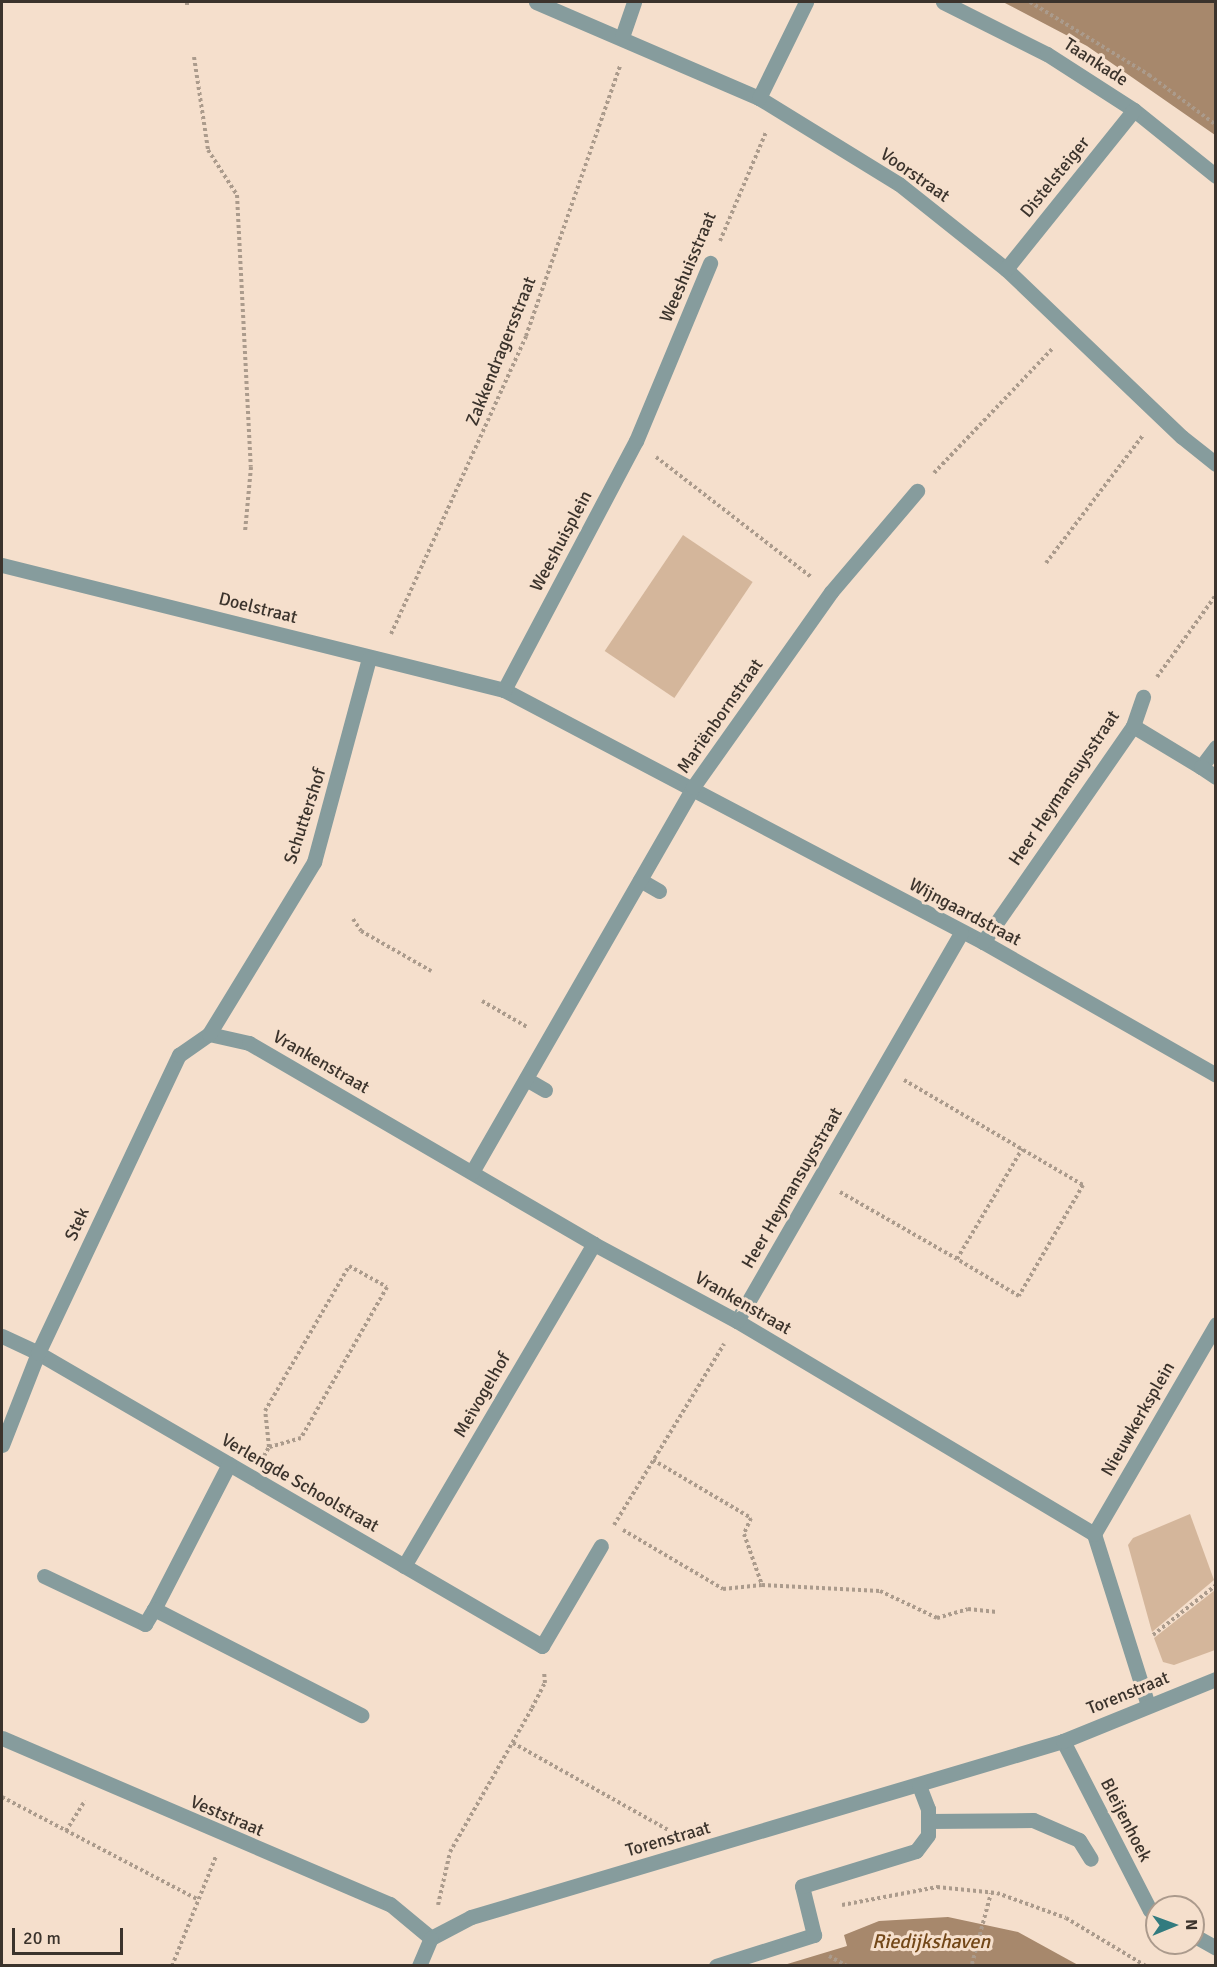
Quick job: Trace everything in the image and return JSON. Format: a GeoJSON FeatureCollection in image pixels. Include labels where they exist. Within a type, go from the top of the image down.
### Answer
{"type":"FeatureCollection","features":[{"type":"Feature","properties":{"kind":"street","name":"Voorstraat"},"geometry":{"type":"LineString","coordinates":[[536,2],[626,38],[759,98],[899,184],[1006,268],[1068,331],[1215,464]]}},
{"type":"Feature","properties":{"kind":"street"},"geometry":{"type":"LineString","coordinates":[[626,38],[634,2]]}},
{"type":"Feature","properties":{"kind":"street"},"geometry":{"type":"LineString","coordinates":[[759,98],[806,2]]}},
{"type":"Feature","properties":{"kind":"street","name":"Taankade"},"geometry":{"type":"LineString","coordinates":[[943,2],[1047,54],[1134,110],[1215,176]]}},
{"type":"Feature","properties":{"kind":"street","name":"Distelsteiger"},"geometry":{"type":"LineString","coordinates":[[1006,268],[1134,110]]}},
{"type":"Feature","properties":{"kind":"street","name":"Weeshuisstraat"},"geometry":{"type":"LineString","coordinates":[[636,441],[710,263]]}},
{"type":"Feature","properties":{"kind":"street","name":"Weeshuisplein"},"geometry":{"type":"LineString","coordinates":[[504,690],[636,441]]}},
{"type":"Feature","properties":{"kind":"street","name":"Mariënbornstraat"},"geometry":{"type":"LineString","coordinates":[[471,1172],[693,787],[831,592],[917,491]]}},
{"type":"Feature","properties":{"kind":"street","name":"Doelstraat"},"geometry":{"type":"LineString","coordinates":[[2,566],[504,690]]}},
{"type":"Feature","properties":{"kind":"street","name":"Schuttershof"},"geometry":{"type":"LineString","coordinates":[[209,1034],[314,862],[335,796],[369,658]]}},
{"type":"Feature","properties":{"kind":"street"},"geometry":{"type":"LineString","coordinates":[[504,690],[693,787]]}},
{"type":"Feature","properties":{"kind":"street","name":"Heer Heymansuysstraat"},"geometry":{"type":"LineString","coordinates":[[983,942],[1133,726],[1143,697]]}},
{"type":"Feature","properties":{"kind":"street"},"geometry":{"type":"LineString","coordinates":[[1133,726],[1215,777]]}},
{"type":"Feature","properties":{"kind":"street"},"geometry":{"type":"LineString","coordinates":[[1200,767],[1215,747]]}},
{"type":"Feature","properties":{"kind":"street","name":"Wijngaardstraat"},"geometry":{"type":"LineString","coordinates":[[693,787],[961,933],[983,942],[1215,1075]]}},
{"type":"Feature","properties":{"kind":"street"},"geometry":{"type":"LineString","coordinates":[[640,880],[659,891]]}},
{"type":"Feature","properties":{"kind":"street","name":"Heer Heymansuysstraat"},"geometry":{"type":"LineString","coordinates":[[738,1321],[961,933]]}},
{"type":"Feature","properties":{"kind":"street","name":"Vrankenstraat"},"geometry":{"type":"LineString","coordinates":[[209,1034],[249,1043],[594,1244],[738,1321],[1094,1534]]}},
{"type":"Feature","properties":{"kind":"street","name":"Stek"},"geometry":{"type":"LineString","coordinates":[[2,1445],[38,1353],[179,1055],[209,1034]]}},
{"type":"Feature","properties":{"kind":"street"},"geometry":{"type":"LineString","coordinates":[[526,1079],[545,1090]]}},
{"type":"Feature","properties":{"kind":"street","name":"Meivogelhof"},"geometry":{"type":"LineString","coordinates":[[404,1566],[594,1244]]}},
{"type":"Feature","properties":{"kind":"street","name":"Nieuwkerksplein"},"geometry":{"type":"LineString","coordinates":[[1094,1534],[1215,1324]]}},
{"type":"Feature","properties":{"kind":"street","name":"Verlengde Schoolstraat"},"geometry":{"type":"LineString","coordinates":[[2,1336],[38,1353],[542,1646],[601,1546]]}},
{"type":"Feature","properties":{"kind":"street"},"geometry":{"type":"LineString","coordinates":[[44,1576],[146,1624],[229,1464]]}},
{"type":"Feature","properties":{"kind":"street"},"geometry":{"type":"LineString","coordinates":[[1094,1534],[1148,1705]]}},
{"type":"Feature","properties":{"kind":"street"},"geometry":{"type":"LineString","coordinates":[[154,1609],[361,1714]]}},
{"type":"Feature","properties":{"kind":"street","name":"Torenstraat"},"geometry":{"type":"LineString","coordinates":[[431,1938],[471,1917],[919,1786],[1063,1741],[1215,1679]]}},
{"type":"Feature","properties":{"kind":"street","name":"Veststraat"},"geometry":{"type":"LineString","coordinates":[[2,1738],[390,1904],[431,1938]]}},
{"type":"Feature","properties":{"kind":"street","name":"Bleijenhoek"},"geometry":{"type":"LineString","coordinates":[[1063,1741],[1145,1900]]}},
{"type":"Feature","properties":{"kind":"street"},"geometry":{"type":"LineString","coordinates":[[716,1965],[814,1935],[802,1886],[916,1851],[928,1835],[928,1821],[919,1786]]}},
{"type":"Feature","properties":{"kind":"street"},"geometry":{"type":"LineString","coordinates":[[928,1821],[1034,1820],[1079,1840],[1091,1859]]}},
{"type":"Feature","properties":{"kind":"street"},"geometry":{"type":"LineString","coordinates":[[419,1965],[431,1938]]}},
{"type":"Feature","properties":{"kind":"path"},"geometry":{"type":"LineString","coordinates":[[187,2],[187,7]]}},
{"type":"Feature","properties":{"kind":"path"},"geometry":{"type":"LineString","coordinates":[[1030,2],[1149,75],[1215,125]]}},
{"type":"Feature","properties":{"kind":"path","name":"Zakkendragersstraat"},"geometry":{"type":"LineString","coordinates":[[369,658],[384,649],[526,336],[626,38]]}},
{"type":"Feature","properties":{"kind":"path"},"geometry":{"type":"LineString","coordinates":[[194,57],[207,150],[237,195],[251,467],[246,532]]}},
{"type":"Feature","properties":{"kind":"path","name":"Weeshuisstraat"},"geometry":{"type":"LineString","coordinates":[[710,263],[776,108]]}},
{"type":"Feature","properties":{"kind":"path"},"geometry":{"type":"LineString","coordinates":[[917,491],[1068,331]]}},
{"type":"Feature","properties":{"kind":"path"},"geometry":{"type":"LineString","coordinates":[[1046,563],[1140,439]]}},
{"type":"Feature","properties":{"kind":"path"},"geometry":{"type":"LineString","coordinates":[[636,441],[831,592]]}},
{"type":"Feature","properties":{"kind":"path"},"geometry":{"type":"LineString","coordinates":[[1143,697],[1215,595]]}},
{"type":"Feature","properties":{"kind":"path"},"geometry":{"type":"LineString","coordinates":[[353,919],[361,931],[430,971]]}},
{"type":"Feature","properties":{"kind":"path"},"geometry":{"type":"LineString","coordinates":[[482,1001],[548,1040]]}},
{"type":"Feature","properties":{"kind":"path"},"geometry":{"type":"LineString","coordinates":[[821,1180],[1019,1296],[1083,1185],[884,1068]]}},
{"type":"Feature","properties":{"kind":"path"},"geometry":{"type":"LineString","coordinates":[[957,1259],[1022,1149]]}},
{"type":"Feature","properties":{"kind":"path"},"geometry":{"type":"LineString","coordinates":[[252,1478],[269,1447],[265,1411],[349,1266],[387,1287],[301,1438],[269,1447]]}},
{"type":"Feature","properties":{"kind":"path"},"geometry":{"type":"LineString","coordinates":[[601,1546],[738,1321]]}},
{"type":"Feature","properties":{"kind":"path"},"geometry":{"type":"LineString","coordinates":[[653,1460],[751,1518],[744,1534],[762,1585]]}},
{"type":"Feature","properties":{"kind":"path"},"geometry":{"type":"LineString","coordinates":[[614,1524],[723,1589],[762,1585],[880,1591],[937,1618],[968,1609],[997,1612]]}},
{"type":"Feature","properties":{"kind":"path"},"geometry":{"type":"LineString","coordinates":[[1150,1637],[1215,1585]]}},
{"type":"Feature","properties":{"kind":"path"},"geometry":{"type":"LineString","coordinates":[[1146,1626],[1152,1645]]}},
{"type":"Feature","properties":{"kind":"path"},"geometry":{"type":"LineString","coordinates":[[431,1938],[450,1852],[545,1683]]}},
{"type":"Feature","properties":{"kind":"path"},"geometry":{"type":"LineString","coordinates":[[513,1743],[702,1849]]}},
{"type":"Feature","properties":{"kind":"path"},"geometry":{"type":"LineString","coordinates":[[66,1831],[97,1780]]}},
{"type":"Feature","properties":{"kind":"path"},"geometry":{"type":"LineString","coordinates":[[2,1797],[197,1899]]}},
{"type":"Feature","properties":{"kind":"path"},"geometry":{"type":"LineString","coordinates":[[172,1965],[212,1865]]}},
{"type":"Feature","properties":{"kind":"path"},"geometry":{"type":"LineString","coordinates":[[809,1914],[863,1899],[937,1887],[991,1893],[1066,1918],[1146,1965]]}},
{"type":"Feature","properties":{"kind":"path"},"geometry":{"type":"LineString","coordinates":[[955,1965],[973,1965],[991,1893]]}},
{"type":"Feature","properties":{"kind":"path"},"geometry":{"type":"LineString","coordinates":[[819,1950],[847,1965]]}},
{"type":"Feature","properties":{"kind":"shaded area"},"geometry":{"type":"Polygon","coordinates":[[[683,535],[753,582],[674,698],[605,651],[683,535]]]}},
{"type":"Feature","properties":{"kind":"shaded area"},"geometry":{"type":"Polygon","coordinates":[[[1190,1514],[1214,1580],[1152,1632],[1128,1545],[1133,1538],[1190,1514]]]}},
{"type":"Feature","properties":{"kind":"shaded area"},"geometry":{"type":"Polygon","coordinates":[[[1215,1590],[1215,1650],[1174,1665],[1163,1662],[1154,1638],[1215,1590]]]}},
{"type":"Feature","properties":{"kind":"water"},"geometry":{"type":"Polygon","coordinates":[[[1003,2],[1215,2],[1215,135],[1087,46],[1003,2]]]}},
{"type":"Feature","properties":{"kind":"water","name":"Riedijkshaven"},"geometry":{"type":"Polygon","coordinates":[[[948,1917],[1018,1932],[1078,1965],[784,1965],[847,1946],[844,1935],[879,1921],[948,1917]]]}}]}
